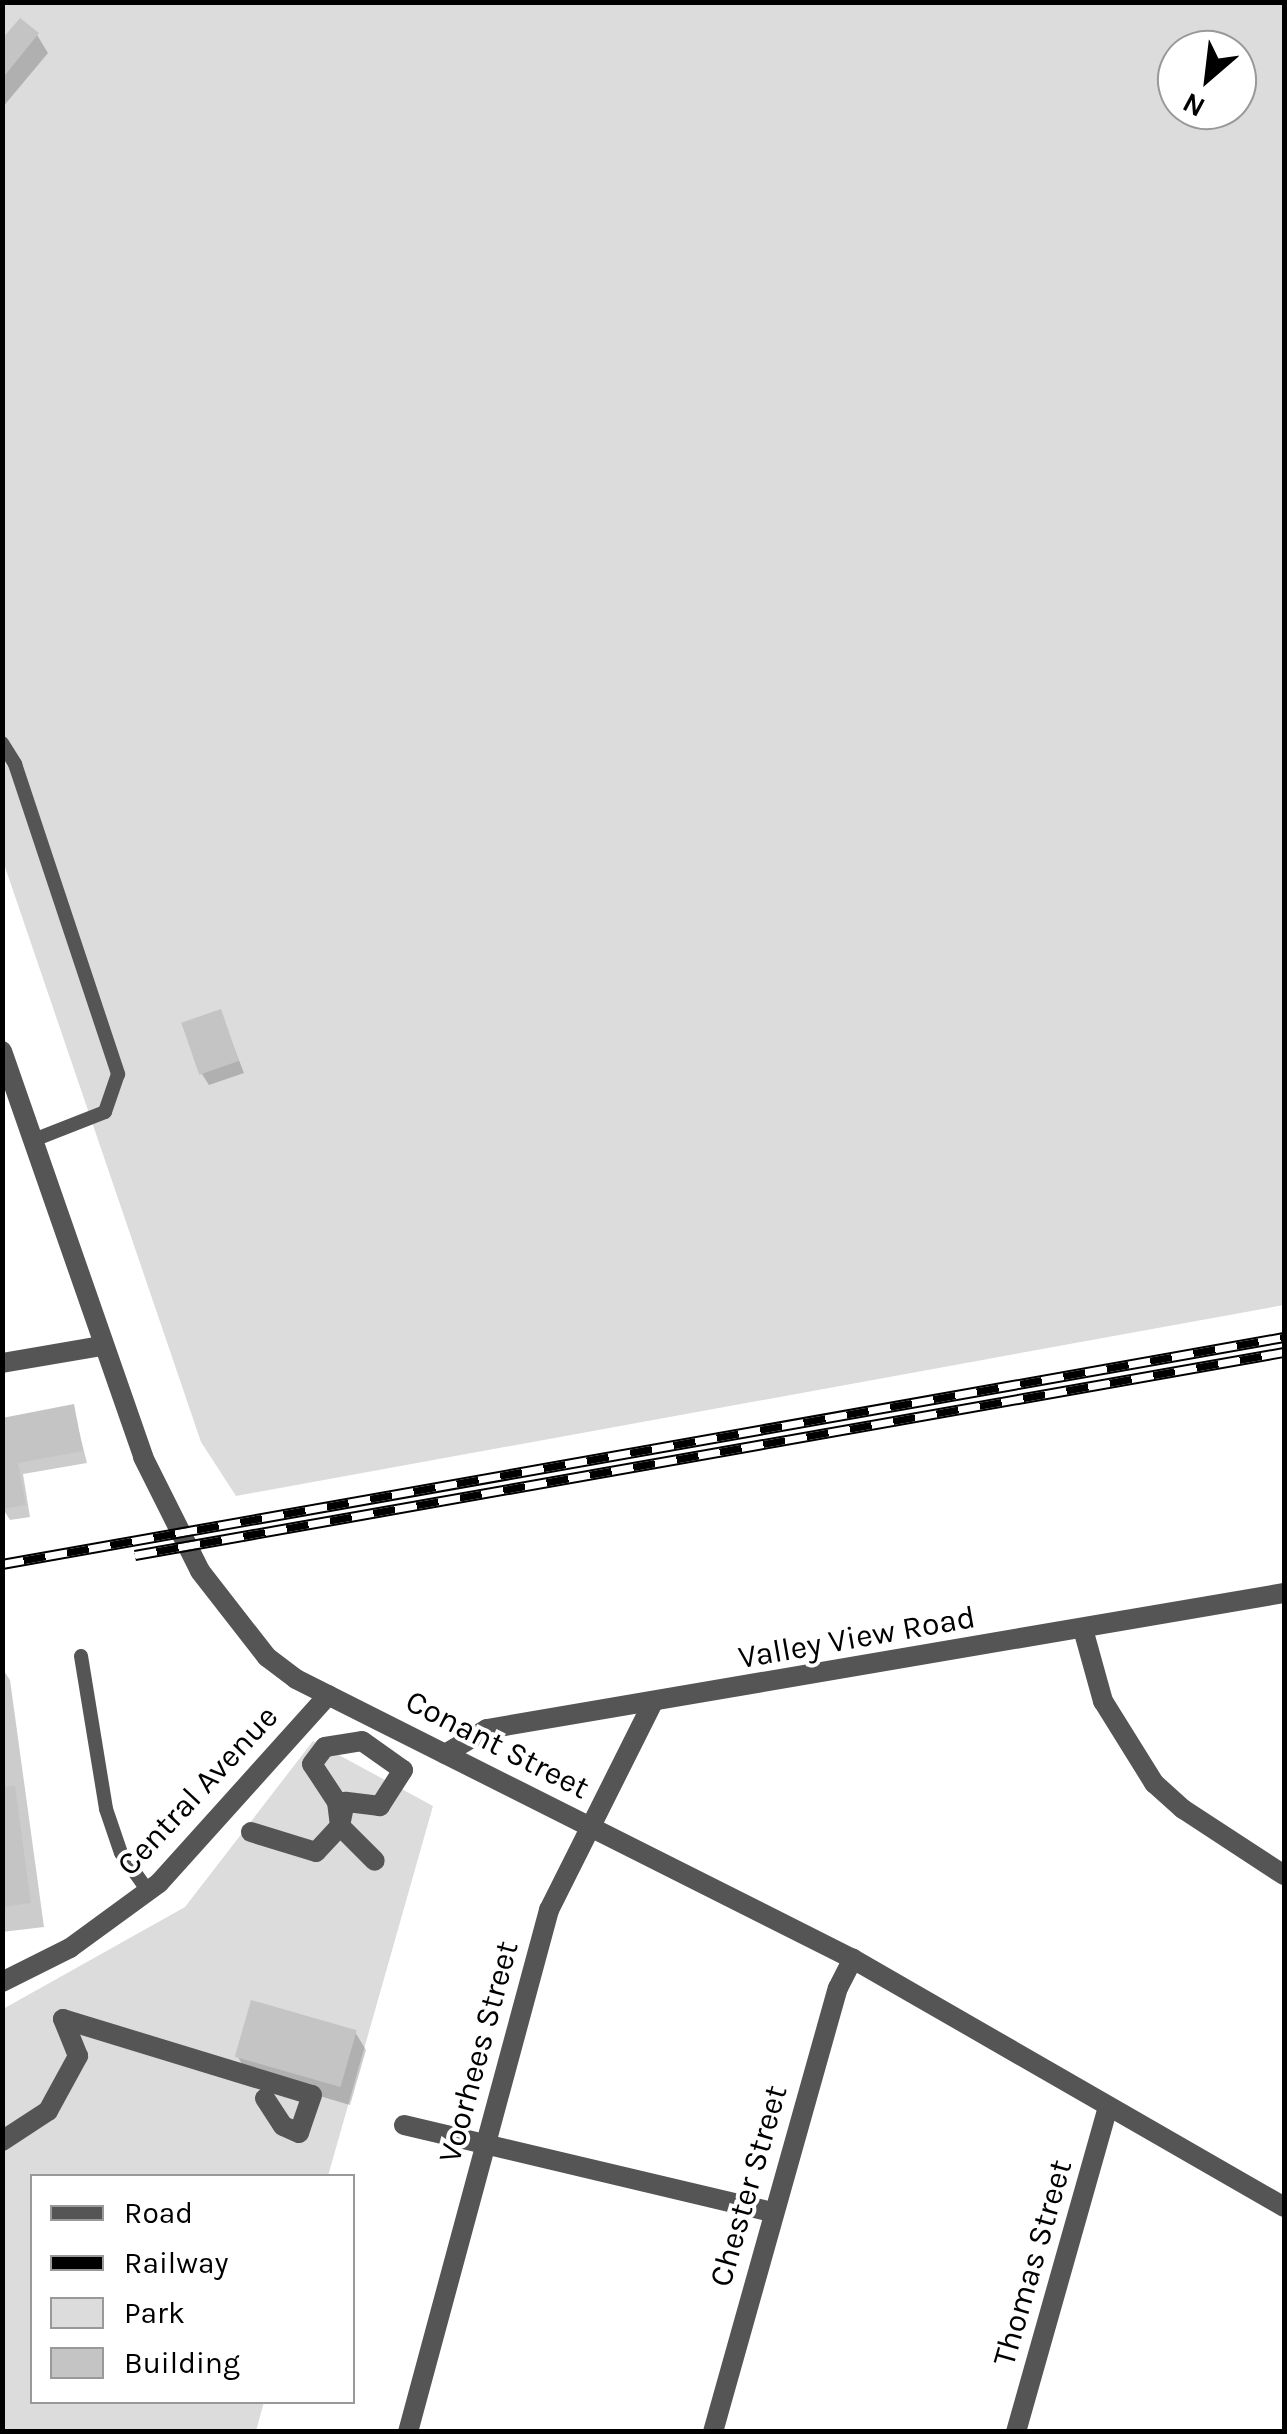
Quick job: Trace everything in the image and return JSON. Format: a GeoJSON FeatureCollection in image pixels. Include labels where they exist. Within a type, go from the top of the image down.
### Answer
{"type":"FeatureCollection","features":[{"type":"Feature","properties":{"kind":"street","name":"Conant Street"},"geometry":{"type":"LineString","coordinates":[[3,1056],[101,1346],[143,1457],[200,1571],[267,1657],[328,1695],[853,1959],[1107,2111],[1284,2208]]}},
{"type":"Feature","properties":{"kind":"street"},"geometry":{"type":"LineString","coordinates":[[2,1363],[101,1346]]}},
{"type":"Feature","properties":{"kind":"street","name":"Valley View Road"},"geometry":{"type":"LineString","coordinates":[[445,1754],[487,1729],[652,1704],[1284,1593]]}},
{"type":"Feature","properties":{"kind":"street"},"geometry":{"type":"LineString","coordinates":[[1083,1629],[1103,1701],[1154,1783],[1182,1810],[1284,1875]]}},
{"type":"Feature","properties":{"kind":"street","name":"Central Avenue"},"geometry":{"type":"LineString","coordinates":[[2,1982],[70,1948],[148,1892],[208,1834],[328,1695]]}},
{"type":"Feature","properties":{"kind":"street","name":"Voorhees Street"},"geometry":{"type":"LineString","coordinates":[[408,2432],[549,1910],[652,1704]]}},
{"type":"Feature","properties":{"kind":"street"},"geometry":{"type":"LineString","coordinates":[[251,1832],[316,1852],[340,1826],[345,1802],[380,1806],[403,1770],[362,1740],[325,1746],[312,1764],[337,1802],[340,1826],[376,1861]]}},
{"type":"Feature","properties":{"kind":"street","name":"Chester Street"},"geometry":{"type":"LineString","coordinates":[[712,2432],[838,1988],[853,1959]]}},
{"type":"Feature","properties":{"kind":"street"},"geometry":{"type":"LineString","coordinates":[[2,2141],[48,2111],[78,2056],[63,2019],[312,2095],[299,2133],[284,2126],[265,2098]]}},
{"type":"Feature","properties":{"kind":"street","name":"Thomas Street"},"geometry":{"type":"LineString","coordinates":[[1016,2432],[1107,2111]]}},
{"type":"Feature","properties":{"kind":"street"},"geometry":{"type":"LineString","coordinates":[[404,2125],[487,2140],[772,2212]]}},
{"type":"Feature","properties":{"kind":"lane"},"geometry":{"type":"LineString","coordinates":[[2,743],[16,764],[118,1074],[105,1112],[34,1140]]}},
{"type":"Feature","properties":{"kind":"lane"},"geometry":{"type":"LineString","coordinates":[[81,1656],[106,1809],[121,1853],[148,1892]]}},
{"type":"Feature","properties":{"kind":"green space"},"geometry":{"type":"Polygon","coordinates":[[[2,3],[1284,3],[1284,1305],[236,1496],[201,1442],[3,861],[2,3]]]}},
{"type":"Feature","properties":{"kind":"green space"},"geometry":{"type":"Polygon","coordinates":[[[313,1741],[433,1806],[329,2174],[30,2174],[30,2404],[263,2404],[256,2431],[3,2432],[3,2009],[185,1907],[313,1741]]]}},
{"type":"Feature","properties":{"kind":"building"},"geometry":{"type":"Polygon","coordinates":[[[20,18],[39,33],[2,79],[2,39],[20,18]]]}},
{"type":"Feature","properties":{"kind":"building"},"geometry":{"type":"Polygon","coordinates":[[[221,1009],[239,1061],[199,1075],[181,1023],[221,1009]]]}},
{"type":"Feature","properties":{"kind":"building"},"geometry":{"type":"Polygon","coordinates":[[[74,1404],[83,1451],[18,1463],[26,1505],[2,1509],[2,1418],[74,1404]]]}},
{"type":"Feature","properties":{"kind":"building"},"geometry":{"type":"Polygon","coordinates":[[[15,1786],[31,1903],[2,1907],[2,1787],[15,1786]]]}},
{"type":"Feature","properties":{"kind":"building"},"geometry":{"type":"Polygon","coordinates":[[[251,2000],[357,2030],[340,2087],[235,2057],[251,2000]]]}},
{"type":"Feature","properties":{"kind":"railway"},"geometry":{"type":"LineString","coordinates":[[2,1564],[1284,1337]]}},
{"type":"Feature","properties":{"kind":"railway"},"geometry":{"type":"LineString","coordinates":[[135,1555],[1284,1352]]}}]}
